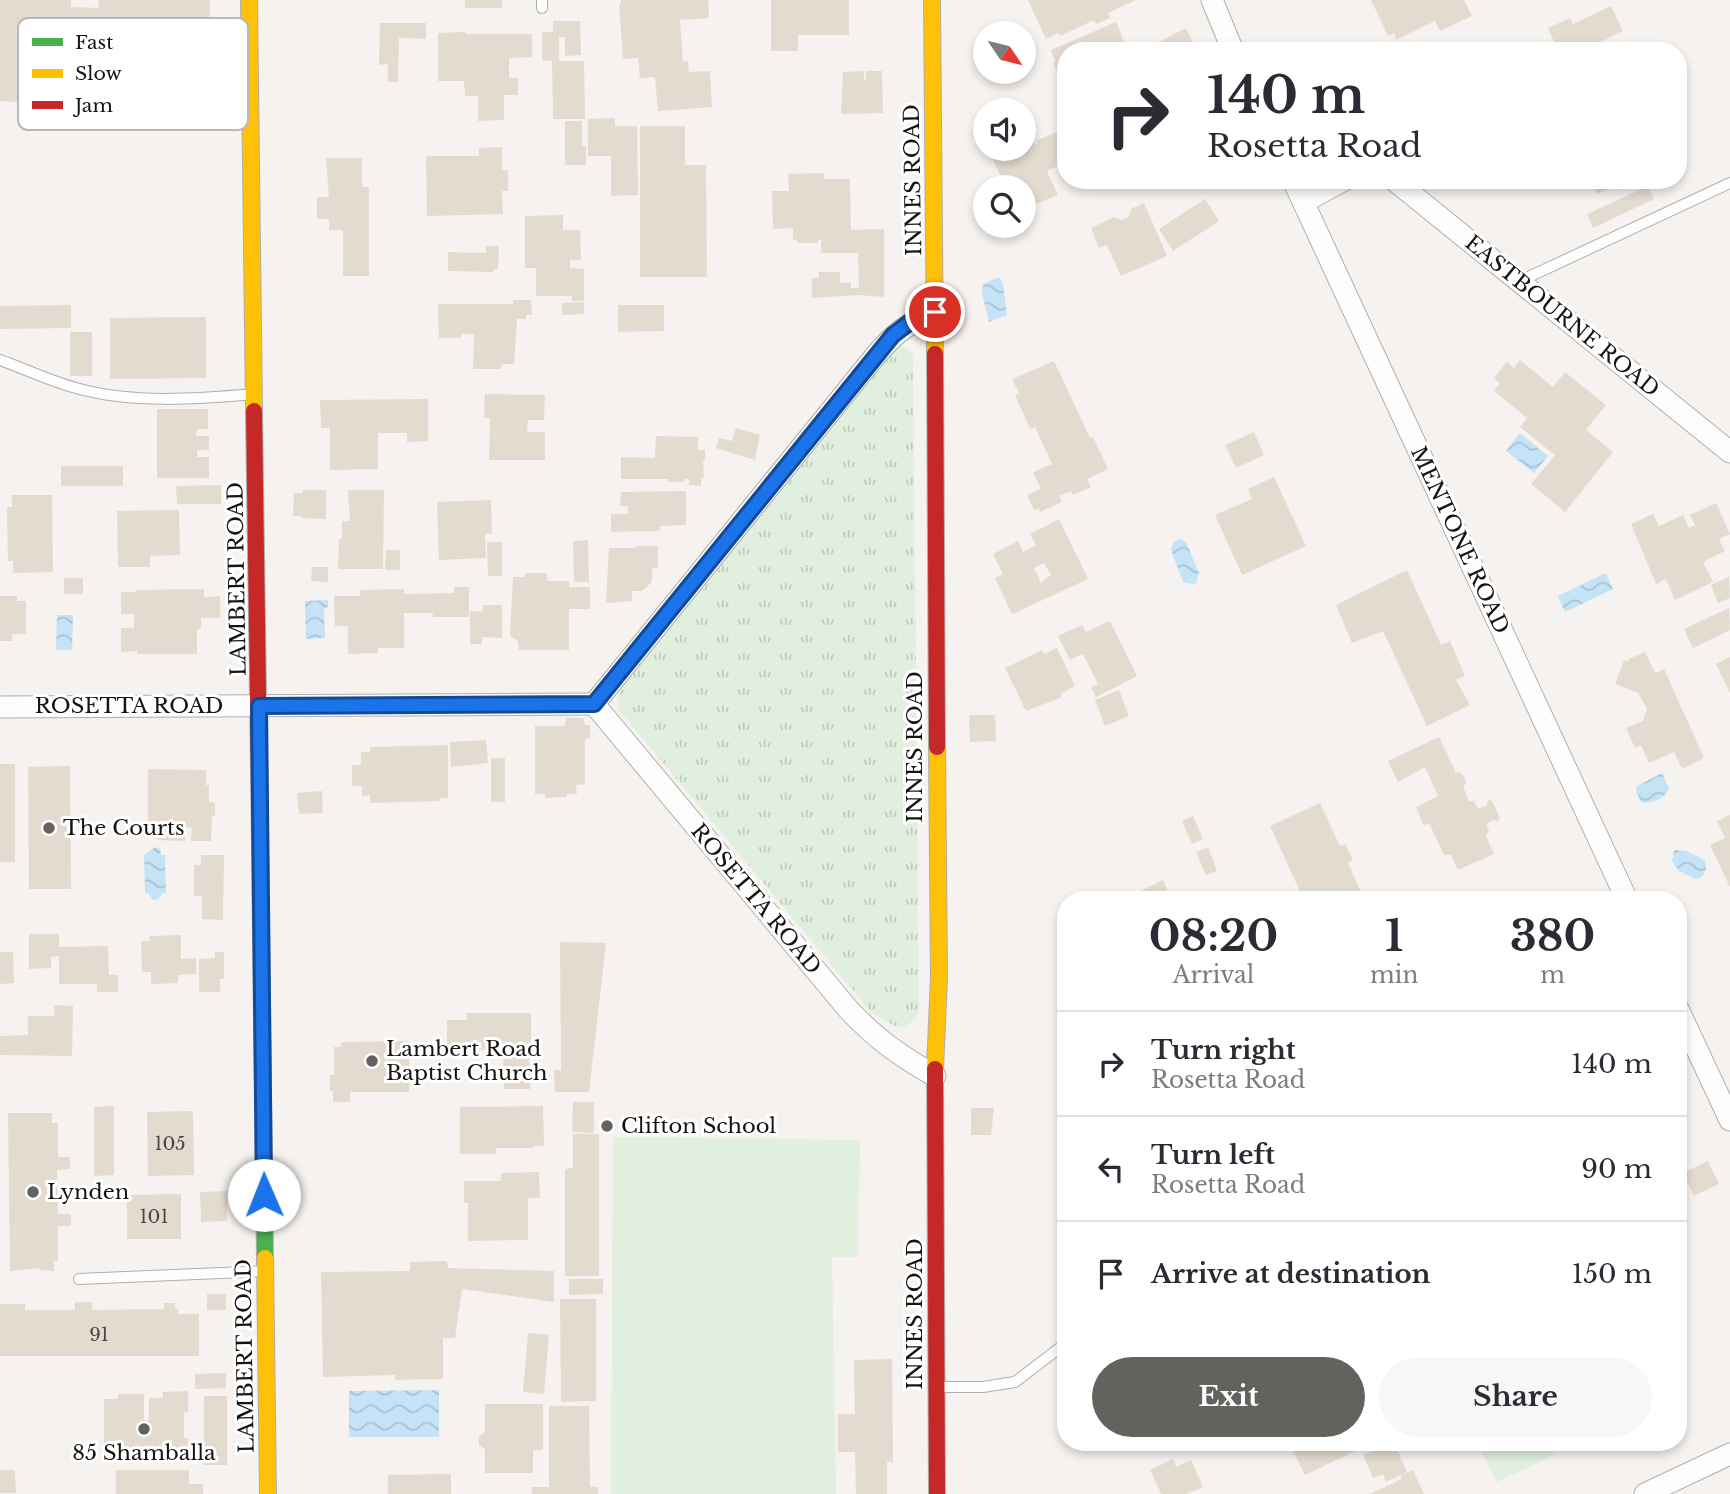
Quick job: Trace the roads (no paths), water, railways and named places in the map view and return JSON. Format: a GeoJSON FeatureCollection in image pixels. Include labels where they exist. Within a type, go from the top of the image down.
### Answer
{"type":"FeatureCollection","features":[{"type":"Feature","properties":{"kind":"street","name":"LAMBERT ROAD"},"geometry":{"type":"LineString","coordinates":[[250,0],[268,1494]]}},
{"type":"Feature","properties":{"kind":"street","name":"INNES ROAD"},"geometry":{"type":"LineString","coordinates":[[932,0],[939,977],[936,1076],[937,1494]]}},
{"type":"Feature","properties":{"kind":"street"},"geometry":{"type":"LineString","coordinates":[[1212,0],[1229,42]]}},
{"type":"Feature","properties":{"kind":"street","name":"MENTONE ROAD"},"geometry":{"type":"LineString","coordinates":[[1298,189],[1623,891]]}},
{"type":"Feature","properties":{"kind":"street"},"geometry":{"type":"LineString","coordinates":[[1304,202],[1328,189]]}},
{"type":"Feature","properties":{"kind":"street","name":"EASTBOURNE ROAD"},"geometry":{"type":"LineString","coordinates":[[1405,189],[1730,452]]}},
{"type":"Feature","properties":{"kind":"street"},"geometry":{"type":"LineString","coordinates":[[594,704],[884,345],[910,322],[935,312]]}},
{"type":"Feature","properties":{"kind":"street","name":"ROSETTA ROAD"},"geometry":{"type":"LineString","coordinates":[[0,707],[594,704],[848,1009],[874,1037],[897,1054],[936,1076]]}},
{"type":"Feature","properties":{"kind":"street"},"geometry":{"type":"LineString","coordinates":[[1687,1028],[1730,1120]]}},
{"type":"Feature","properties":{"kind":"street"},"geometry":{"type":"LineString","coordinates":[[1645,1494],[1730,1454]]}},
{"type":"Feature","properties":{"kind":"lane"},"geometry":{"type":"LineString","coordinates":[[1520,281],[1730,183]]}},
{"type":"Feature","properties":{"kind":"lane"},"geometry":{"type":"LineString","coordinates":[[0,360],[76,388],[116,395],[181,399],[255,394]]}},
{"type":"Feature","properties":{"kind":"lane"},"geometry":{"type":"LineString","coordinates":[[79,1279],[265,1271]]}},
{"type":"Feature","properties":{"kind":"lane"},"geometry":{"type":"LineString","coordinates":[[937,1387],[983,1387],[1015,1382],[1057,1350]]}},
{"type":"Feature","properties":{"kind":"water"},"geometry":{"type":"Polygon","coordinates":[[[999,277],[1003,283],[1007,315],[989,322],[982,293],[983,284],[999,277]]]}},
{"type":"Feature","properties":{"kind":"water"},"geometry":{"type":"Polygon","coordinates":[[[1520,433],[1548,456],[1534,473],[1506,451],[1520,433]]]}},
{"type":"Feature","properties":{"kind":"water"},"geometry":{"type":"Polygon","coordinates":[[[1179,539],[1186,542],[1199,573],[1196,583],[1183,582],[1171,550],[1174,542],[1179,539]]]}},
{"type":"Feature","properties":{"kind":"water"},"geometry":{"type":"Polygon","coordinates":[[[1606,573],[1613,589],[1565,612],[1558,596],[1606,573]]]}},
{"type":"Feature","properties":{"kind":"water"},"geometry":{"type":"Polygon","coordinates":[[[328,600],[328,607],[324,608],[325,638],[306,639],[305,601],[328,600]]]}},
{"type":"Feature","properties":{"kind":"water"},"geometry":{"type":"Polygon","coordinates":[[[57,615],[73,615],[72,650],[56,650],[57,615]]]}},
{"type":"Feature","properties":{"kind":"water"},"geometry":{"type":"Polygon","coordinates":[[[1662,773],[1669,789],[1667,793],[1658,800],[1642,803],[1636,792],[1637,786],[1662,773]]]}},
{"type":"Feature","properties":{"kind":"water"},"geometry":{"type":"Polygon","coordinates":[[[155,847],[160,849],[161,855],[165,855],[166,893],[157,900],[145,893],[144,855],[155,847]]]}},
{"type":"Feature","properties":{"kind":"water"},"geometry":{"type":"Polygon","coordinates":[[[1674,850],[1686,851],[1705,860],[1706,869],[1702,877],[1695,879],[1679,871],[1672,861],[1674,850]]]}},
{"type":"Feature","properties":{"kind":"water"},"geometry":{"type":"Polygon","coordinates":[[[439,1390],[439,1437],[349,1437],[349,1391],[439,1390]]]}},
{"type":"Feature","properties":{"kind":"place","name":"The Courts"},"geometry":{"type":"Point","coordinates":[49,828]}},
{"type":"Feature","properties":{"kind":"place","name":"Lambert Road Baptist Church"},"geometry":{"type":"Point","coordinates":[372,1061]}},
{"type":"Feature","properties":{"kind":"place","name":"Clifton School"},"geometry":{"type":"Point","coordinates":[607,1126]}},
{"type":"Feature","properties":{"kind":"place","name":"Lynden"},"geometry":{"type":"Point","coordinates":[33,1192]}},
{"type":"Feature","properties":{"kind":"place","name":"85 Shamballa"},"geometry":{"type":"Point","coordinates":[144,1429]}}]}
